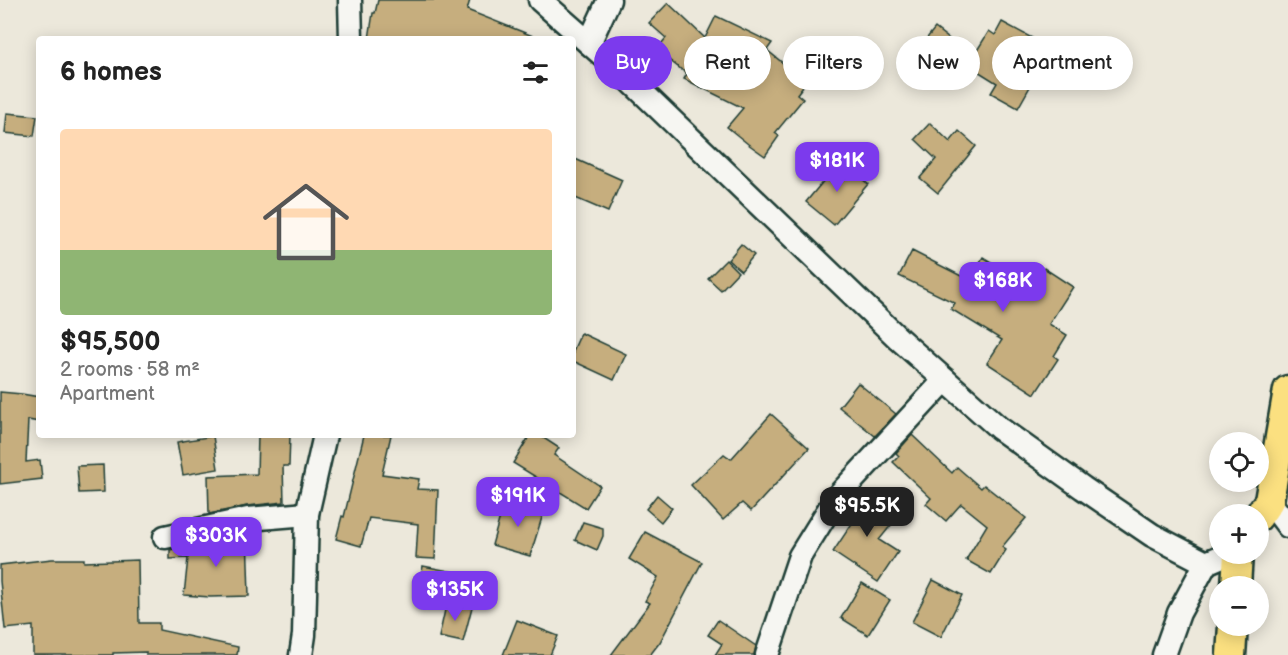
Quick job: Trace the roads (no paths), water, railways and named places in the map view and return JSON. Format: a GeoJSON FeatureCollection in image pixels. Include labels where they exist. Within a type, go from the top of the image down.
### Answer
{"type":"FeatureCollection","features":[{"type":"Feature","properties":{"kind":"main road"},"geometry":{"type":"LineString","coordinates":[[1265,504],[1288,390]]}},
{"type":"Feature","properties":{"kind":"main road"},"geometry":{"type":"LineString","coordinates":[[1231,655],[1232,636]]}},
{"type":"Feature","properties":{"kind":"street"},"geometry":{"type":"LineString","coordinates":[[350,0],[351,36]]}},
{"type":"Feature","properties":{"kind":"street"},"geometry":{"type":"LineString","coordinates":[[540,0],[615,66],[899,339],[999,428],[1152,535],[1206,563]]}},
{"type":"Feature","properties":{"kind":"street"},"geometry":{"type":"LineString","coordinates":[[589,43],[609,0]]}},
{"type":"Feature","properties":{"kind":"street"},"geometry":{"type":"LineString","coordinates":[[767,655],[800,556],[836,498],[945,380]]}},
{"type":"Feature","properties":{"kind":"street"},"geometry":{"type":"LineString","coordinates":[[301,655],[304,634],[307,514],[324,438]]}},
{"type":"Feature","properties":{"kind":"street"},"geometry":{"type":"LineString","coordinates":[[1269,513],[1288,526]]}},
{"type":"Feature","properties":{"kind":"street"},"geometry":{"type":"LineString","coordinates":[[165,537],[248,519],[307,514]]}},
{"type":"Feature","properties":{"kind":"street"},"geometry":{"type":"LineString","coordinates":[[1164,655],[1179,613],[1206,563],[1209,562]]}}]}
